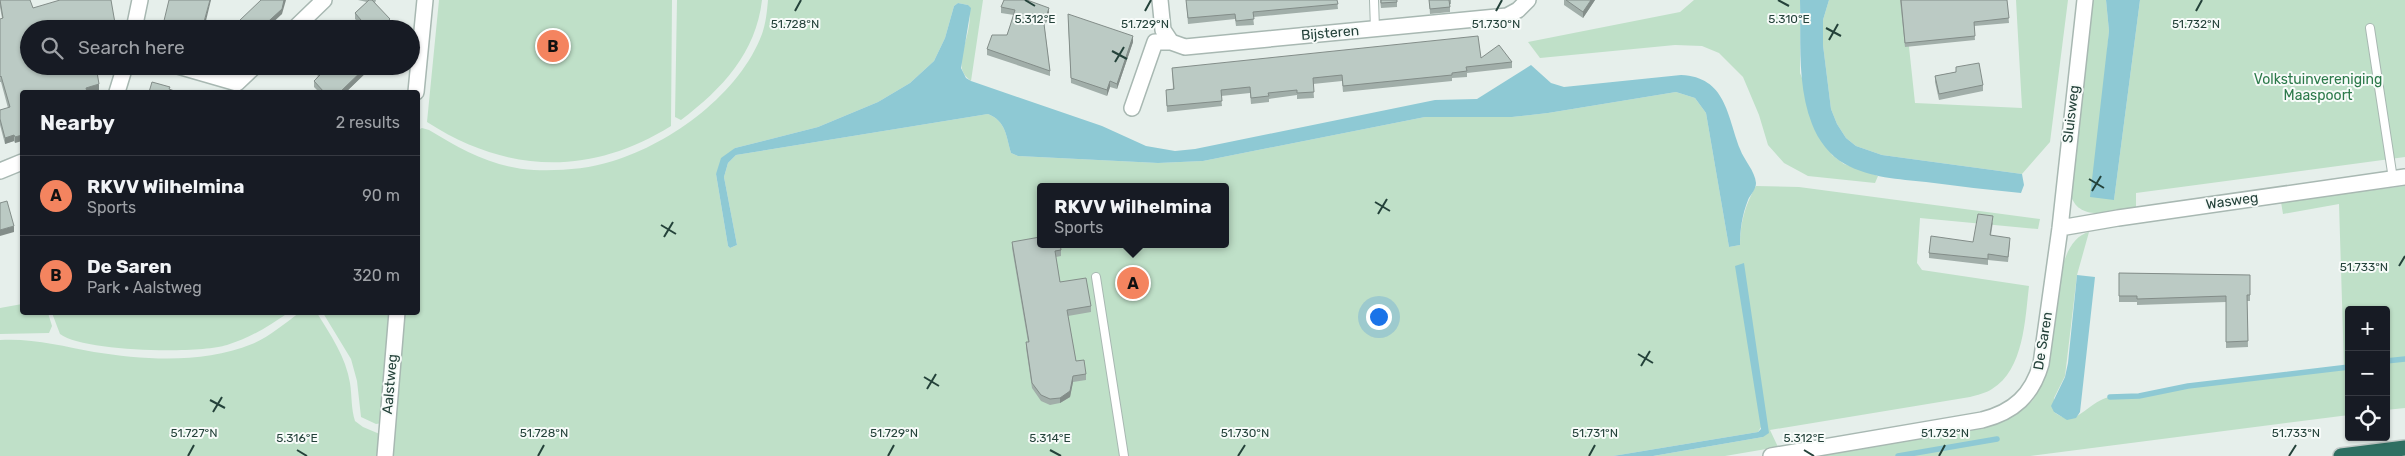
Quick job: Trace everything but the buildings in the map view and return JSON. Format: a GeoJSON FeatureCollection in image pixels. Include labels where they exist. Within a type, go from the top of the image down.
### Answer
{"type":"FeatureCollection","features":[{"type":"Feature","properties":{"kind":"highway"},"geometry":{"type":"LineString","coordinates":[[2341,456],[2405,448]]}},
{"type":"Feature","properties":{"kind":"street"},"geometry":{"type":"LineString","coordinates":[[136,20],[140,0]]}},
{"type":"Feature","properties":{"kind":"street"},"geometry":{"type":"LineString","coordinates":[[303,20],[324,0]]}},
{"type":"Feature","properties":{"kind":"street"},"geometry":{"type":"LineString","coordinates":[[420,51],[425,0]]}},
{"type":"Feature","properties":{"kind":"street"},"geometry":{"type":"LineString","coordinates":[[1160,0],[1163,30],[1171,42]]}},
{"type":"Feature","properties":{"kind":"street","name":"Bijsteren"},"geometry":{"type":"LineString","coordinates":[[1171,42],[1185,47],[1507,16],[1518,10],[1528,0]]}},
{"type":"Feature","properties":{"kind":"street","name":"Sluisweg"},"geometry":{"type":"LineString","coordinates":[[2060,228],[2064,173],[2085,0]]}},
{"type":"Feature","properties":{"kind":"street"},"geometry":{"type":"LineString","coordinates":[[1132,108],[1155,42],[1171,42]]}},
{"type":"Feature","properties":{"kind":"street"},"geometry":{"type":"LineString","coordinates":[[118,90],[122,75]]}},
{"type":"Feature","properties":{"kind":"street"},"geometry":{"type":"LineString","coordinates":[[210,75],[238,83],[246,75]]}},
{"type":"Feature","properties":{"kind":"street"},"geometry":{"type":"LineString","coordinates":[[416,90],[418,75]]}},
{"type":"Feature","properties":{"kind":"street"},"geometry":{"type":"LineString","coordinates":[[0,171],[20,163]]}},
{"type":"Feature","properties":{"kind":"street","name":"Wasweg"},"geometry":{"type":"LineString","coordinates":[[2060,228],[2399,178]]}},
{"type":"Feature","properties":{"kind":"street","name":"De Saren"},"geometry":{"type":"LineString","coordinates":[[1771,456],[1982,420],[1999,416],[2016,406],[2032,387],[2041,364],[2060,228]]}},
{"type":"Feature","properties":{"kind":"street","name":"Aalstweg"},"geometry":{"type":"LineString","coordinates":[[385,456],[397,315]]}},
{"type":"Feature","properties":{"kind":"lane"},"geometry":{"type":"LineString","coordinates":[[1374,0],[1375,29]]}},
{"type":"Feature","properties":{"kind":"lane"},"geometry":{"type":"LineString","coordinates":[[2370,28],[2399,178]]}},
{"type":"Feature","properties":{"kind":"lane"},"geometry":{"type":"LineString","coordinates":[[1096,278],[1124,456]]}},
{"type":"Feature","properties":{"kind":"green space"},"geometry":{"type":"Polygon","coordinates":[[[439,0],[672,0],[671,126],[640,143],[609,154],[579,161],[548,162],[517,159],[487,151],[457,139],[427,122],[439,0]]]}},
{"type":"Feature","properties":{"kind":"green space"},"geometry":{"type":"Polygon","coordinates":[[[677,0],[762,0],[753,37],[735,68],[710,96],[681,120],[675,117],[677,0]]]}},
{"type":"Feature","properties":{"kind":"green space"},"geometry":{"type":"Polygon","coordinates":[[[768,0],[983,0],[971,81],[963,73],[961,62],[970,14],[968,5],[958,3],[954,6],[945,38],[934,61],[910,83],[878,102],[818,127],[735,148],[716,174],[728,246],[730,248],[737,245],[724,177],[728,163],[736,155],[988,114],[1002,125],[1011,153],[1018,156],[1158,163],[1203,161],[1425,117],[1512,117],[1676,92],[1695,98],[1706,113],[1729,247],[1740,245],[1744,214],[1756,186],[1799,187],[2040,219],[2038,229],[1920,218],[1917,263],[1922,270],[2029,286],[2021,343],[2011,370],[2003,380],[1984,393],[1970,397],[1770,430],[1778,447],[1725,456],[1653,456],[1763,437],[1761,427],[1758,432],[1613,456],[390,456],[401,315],[420,315],[420,129],[429,130],[479,157],[519,169],[564,170],[584,168],[613,161],[658,142],[701,113],[721,95],[752,56],[762,34],[768,0]]]}},
{"type":"Feature","properties":{"kind":"green space"},"geometry":{"type":"Polygon","coordinates":[[[1694,0],[1800,0],[1800,73],[1832,155],[1844,164],[1878,176],[1875,183],[1808,176],[1784,163],[1768,145],[1759,115],[1743,77],[1719,53],[1702,46],[1675,45],[1540,58],[1528,42],[1680,12],[1694,0]]]}},
{"type":"Feature","properties":{"kind":"green space"},"geometry":{"type":"Polygon","coordinates":[[[1829,0],[1904,0],[1915,103],[2022,108],[2016,0],[2068,0],[2050,142],[2022,174],[1882,155],[1856,146],[1846,138],[1837,124],[1831,109],[1823,45],[1823,20],[1829,0]]]}},
{"type":"Feature","properties":{"kind":"green space","name":"Volkstuinvereniging Maaspoort"},"geometry":{"type":"Polygon","coordinates":[[[2092,0],[2106,0],[2109,31],[2107,52],[2114,200],[2140,0],[2405,0],[2405,157],[2136,193],[2136,208],[2108,213],[2082,210],[2075,204],[2071,196],[2092,0]]]}},
{"type":"Feature","properties":{"kind":"green space"},"geometry":{"type":"Polygon","coordinates":[[[2405,186],[2405,408],[2390,410],[2390,306],[2345,306],[2345,416],[2030,456],[1816,456],[1982,428],[2009,418],[2021,411],[2032,401],[2042,384],[2048,361],[2059,281],[2065,258],[2075,241],[2089,232],[2077,275],[2065,376],[2054,398],[2054,412],[2062,417],[2075,417],[2101,400],[2113,396],[2140,396],[2208,383],[2344,367],[2339,204],[2283,214],[2281,202],[2405,186]]]}},
{"type":"Feature","properties":{"kind":"green space"},"geometry":{"type":"Polygon","coordinates":[[[20,304],[20,315],[49,315],[52,326],[49,333],[0,334],[0,308],[20,304]]]}},
{"type":"Feature","properties":{"kind":"green space"},"geometry":{"type":"Polygon","coordinates":[[[53,315],[285,315],[244,339],[227,345],[192,350],[116,348],[92,345],[60,334],[53,315]]]}},
{"type":"Feature","properties":{"kind":"green space"},"geometry":{"type":"Polygon","coordinates":[[[296,315],[318,315],[345,364],[351,388],[355,421],[363,427],[382,435],[381,456],[0,456],[0,340],[36,341],[133,357],[174,358],[214,355],[252,344],[270,334],[296,315]]]}},
{"type":"Feature","properties":{"kind":"green space"},"geometry":{"type":"Polygon","coordinates":[[[324,315],[391,315],[382,423],[376,424],[361,417],[357,381],[351,359],[324,315]]]}},
{"type":"Feature","properties":{"kind":"water"},"geometry":{"type":"Polygon","coordinates":[[[1800,0],[1829,0],[1823,20],[1823,45],[1831,109],[1837,124],[1846,138],[1856,146],[1882,155],[2022,174],[2024,185],[2021,193],[1885,177],[1855,169],[1834,157],[1818,136],[1807,109],[1801,63],[1800,0]]]}},
{"type":"Feature","properties":{"kind":"water"},"geometry":{"type":"Polygon","coordinates":[[[2106,0],[2140,0],[2114,200],[2090,197],[2109,31],[2106,0]]]}},
{"type":"Feature","properties":{"kind":"water"},"geometry":{"type":"Polygon","coordinates":[[[958,3],[968,5],[971,8],[961,68],[966,78],[1102,126],[1146,146],[1175,151],[1195,149],[1435,100],[1477,99],[1531,65],[1551,83],[1564,87],[1681,75],[1696,77],[1716,90],[1722,100],[1740,149],[1755,179],[1755,188],[1748,200],[1743,217],[1740,245],[1729,247],[1706,113],[1695,98],[1676,92],[1512,117],[1425,117],[1203,161],[1158,163],[1018,156],[1011,153],[1002,125],[988,114],[736,155],[728,163],[724,177],[737,245],[730,248],[728,246],[716,174],[721,158],[735,148],[818,127],[878,102],[910,83],[934,61],[945,38],[954,6],[958,3]]]}},
{"type":"Feature","properties":{"kind":"water"},"geometry":{"type":"Polygon","coordinates":[[[1744,263],[1769,433],[1763,437],[1653,456],[1613,456],[1758,432],[1761,429],[1735,266],[1744,263]]]}},
{"type":"Feature","properties":{"kind":"water"},"geometry":{"type":"Polygon","coordinates":[[[2077,275],[2095,277],[2080,412],[2076,418],[2067,420],[2054,412],[2051,406],[2065,377],[2068,363],[2077,275]]]}},
{"type":"Feature","properties":{"kind":"waterway"},"geometry":{"type":"LineString","coordinates":[[2390,361],[2405,359]]}},
{"type":"Feature","properties":{"kind":"waterway"},"geometry":{"type":"LineString","coordinates":[[2110,397],[2139,396],[2188,386],[2345,367]]}},
{"type":"Feature","properties":{"kind":"waterway"},"geometry":{"type":"LineString","coordinates":[[1898,456],[1997,439]]}},
{"type":"Feature","properties":{"kind":"place","name":"De Saren"},"geometry":{"type":"Point","coordinates":[553,46]}},
{"type":"Feature","properties":{"kind":"place","name":"RKVV Wilhelmina"},"geometry":{"type":"Point","coordinates":[1133,283]}}]}
